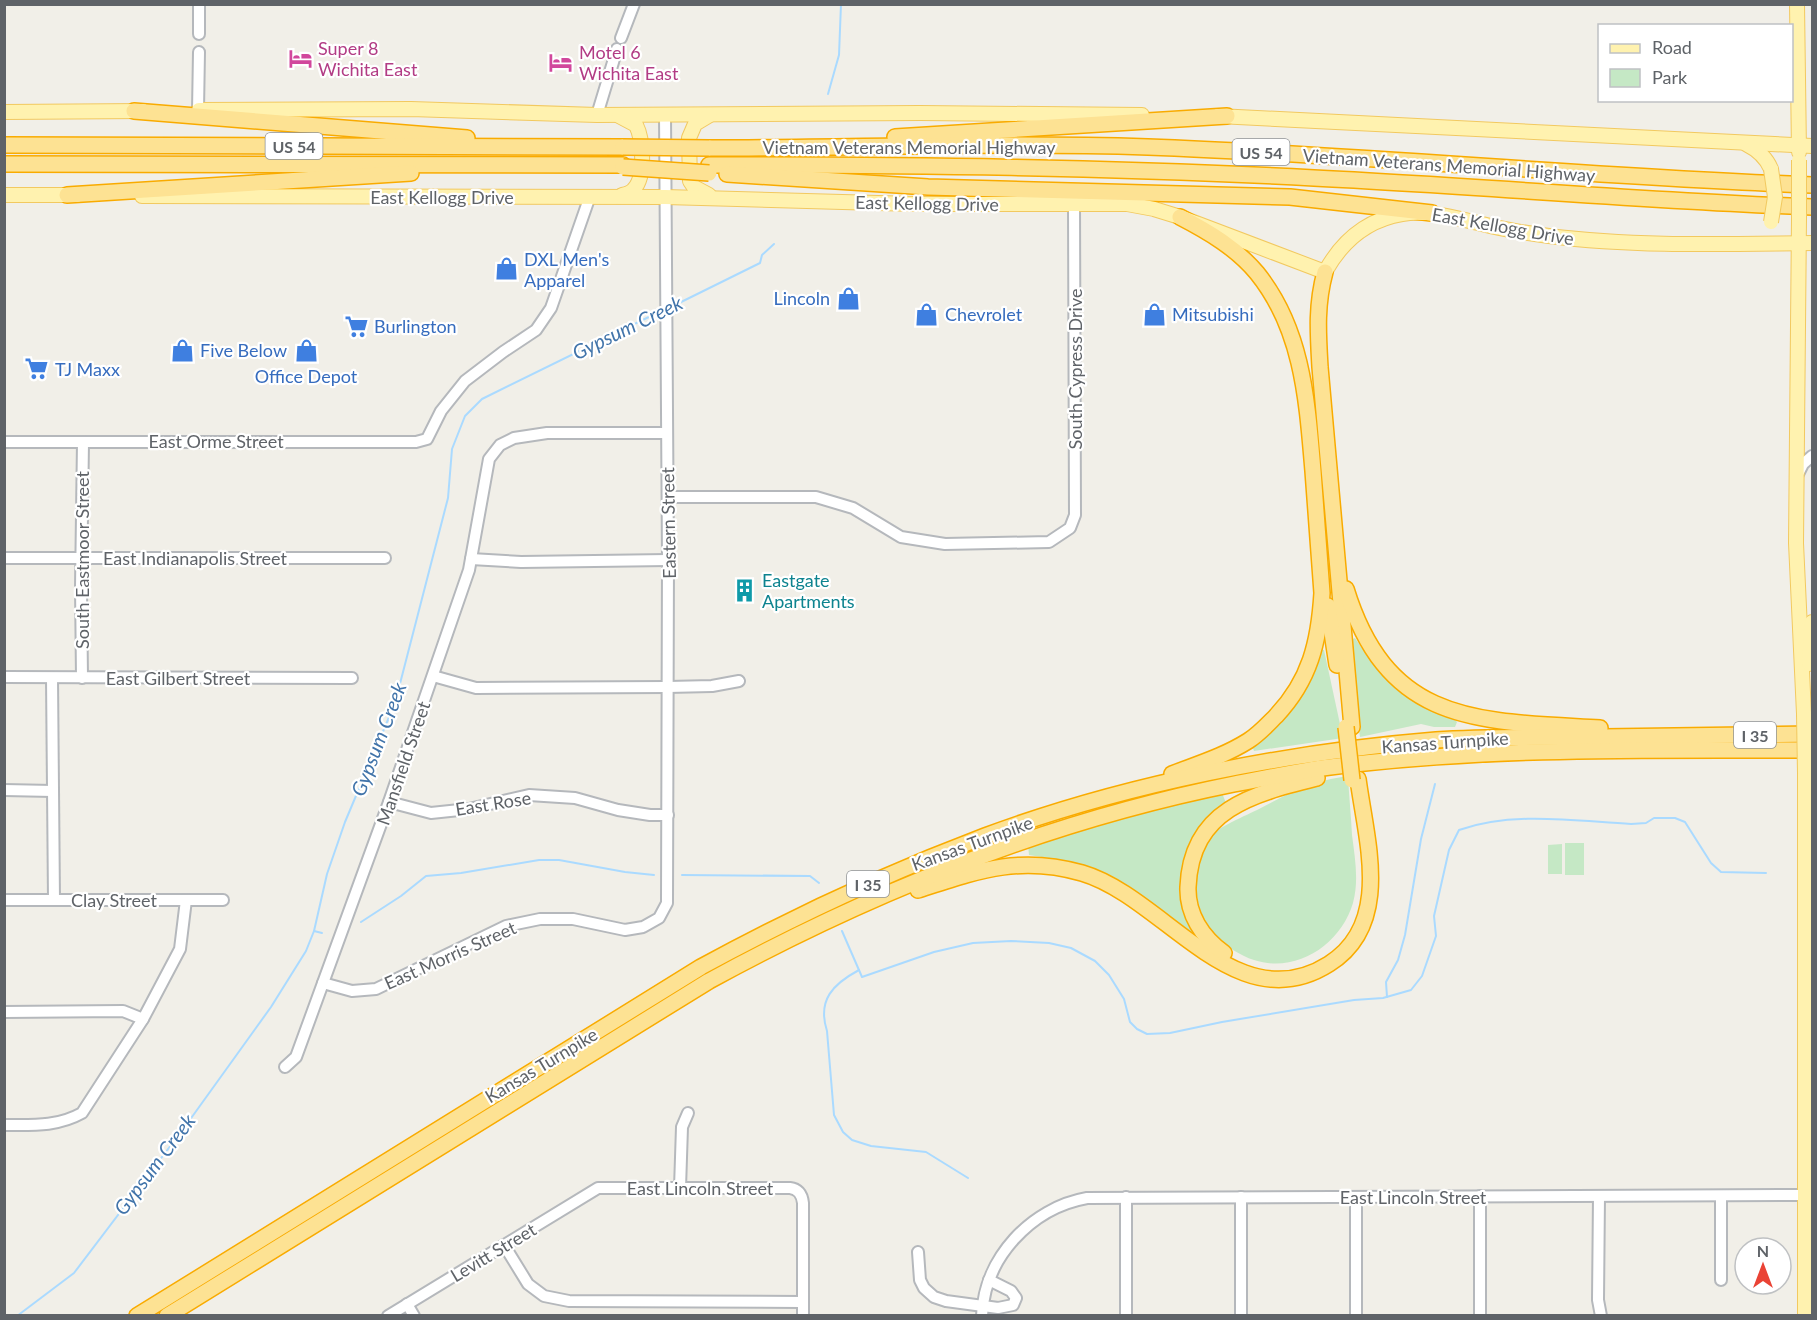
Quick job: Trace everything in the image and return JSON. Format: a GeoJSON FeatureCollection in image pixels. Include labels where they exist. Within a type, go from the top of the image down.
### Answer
{"type":"FeatureCollection","features":[{"type":"Feature","properties":{"kind":"highway"},"geometry":{"type":"LineString","coordinates":[[134,111],[584,147]]}},
{"type":"Feature","properties":{"kind":"highway"},"geometry":{"type":"LineString","coordinates":[[736,148],[1227,116]]}},
{"type":"Feature","properties":{"kind":"highway","name":"Vietnam Veterans Memorial Highway"},"geometry":{"type":"LineString","coordinates":[[4,145],[1146,147],[1647,178],[1812,185]]}},
{"type":"Feature","properties":{"kind":"highway","name":"Vietnam Veterans Memorial Highway"},"geometry":{"type":"LineString","coordinates":[[4,164],[596,165],[709,169],[891,165],[1145,170],[1314,177],[1649,200],[1812,207]]}},
{"type":"Feature","properties":{"kind":"highway"},"geometry":{"type":"LineString","coordinates":[[67,195],[546,165]]}},
{"type":"Feature","properties":{"kind":"highway"},"geometry":{"type":"LineString","coordinates":[[709,169],[928,187],[1290,197],[1432,213]]}},
{"type":"Feature","properties":{"kind":"highway"},"geometry":{"type":"LineString","coordinates":[[1112,796],[1218,757],[1236,748],[1263,729],[1285,706],[1304,678],[1317,642],[1322,593],[1318,537],[1306,394],[1296,349],[1286,322],[1270,291],[1248,263],[1218,238],[1180,217]]}},
{"type":"Feature","properties":{"kind":"highway"},"geometry":{"type":"LineString","coordinates":[[1325,272],[1319,294],[1318,336],[1349,727],[1355,780],[1362,868],[1363,897],[1360,914],[1345,939],[1318,962],[1298,970],[1282,972],[1252,968],[1238,962],[1202,933],[1188,895],[1193,854],[1198,840],[1206,829],[1228,809],[1262,794],[1289,785],[1386,761]]}},
{"type":"Feature","properties":{"kind":"highway"},"geometry":{"type":"LineString","coordinates":[[1318,537],[1349,727]]}},
{"type":"Feature","properties":{"kind":"highway"},"geometry":{"type":"LineString","coordinates":[[1337,562],[1356,622],[1375,655],[1388,671],[1405,685],[1441,706],[1462,715],[1512,723],[1698,735]]}},
{"type":"Feature","properties":{"kind":"highway","name":"Kansas Turnpike"},"geometry":{"type":"LineString","coordinates":[[136,1316],[701,967],[768,931],[905,868],[987,835],[1112,796],[1278,760],[1383,746],[1438,740],[1510,737],[1812,734]]}},
{"type":"Feature","properties":{"kind":"highway","name":"Kansas Turnpike"},"geometry":{"type":"LineString","coordinates":[[167,1316],[709,981],[776,944],[840,914],[979,855],[1128,809],[1194,792],[1327,767],[1456,755],[1563,750],[1812,750]]}},
{"type":"Feature","properties":{"kind":"highway"},"geometry":{"type":"LineString","coordinates":[[840,914],[960,877],[1020,864],[1041,864],[1085,874],[1121,891],[1227,966],[1260,979],[1292,980],[1322,969],[1346,951],[1355,940],[1369,910],[1371,879],[1355,780]]}},
{"type":"Feature","properties":{"kind":"main road"},"geometry":{"type":"LineString","coordinates":[[1797,4],[1806,146],[1799,160],[1799,218],[1806,243],[1796,543],[1805,773],[1805,1316]]}},
{"type":"Feature","properties":{"kind":"main road"},"geometry":{"type":"LineString","coordinates":[[4,112],[411,109],[597,115],[920,113],[1227,116],[1806,146]]}},
{"type":"Feature","properties":{"kind":"main road"},"geometry":{"type":"LineString","coordinates":[[712,114],[702,119],[691,130],[688,174],[694,187],[713,197]]}},
{"type":"Feature","properties":{"kind":"main road"},"geometry":{"type":"LineString","coordinates":[[614,115],[636,125],[642,144],[639,180],[630,193],[617,196]]}},
{"type":"Feature","properties":{"kind":"main road"},"geometry":{"type":"LineString","coordinates":[[1743,143],[1767,160],[1771,169],[1775,196],[1771,222],[1761,234],[1743,243]]}},
{"type":"Feature","properties":{"kind":"main road","name":"East Kellogg Drive"},"geometry":{"type":"LineString","coordinates":[[4,195],[665,196],[904,204],[1127,204],[1180,217],[1325,272],[1344,244],[1370,224],[1402,214],[1432,213],[1519,232],[1572,239],[1618,242],[1806,243]]}},
{"type":"Feature","properties":{"kind":"main road"},"geometry":{"type":"LineString","coordinates":[[1804,714],[1812,622]]}},
{"type":"Feature","properties":{"kind":"street"},"geometry":{"type":"LineString","coordinates":[[199,4],[199,34]]}},
{"type":"Feature","properties":{"kind":"street"},"geometry":{"type":"LineString","coordinates":[[597,115],[634,4]]}},
{"type":"Feature","properties":{"kind":"street"},"geometry":{"type":"LineString","coordinates":[[198,110],[199,52]]}},
{"type":"Feature","properties":{"kind":"street","name":"Eastern Street"},"geometry":{"type":"LineString","coordinates":[[649,924],[659,918],[667,903],[668,497],[665,114]]}},
{"type":"Feature","properties":{"kind":"street","name":"East Orme Street"},"geometry":{"type":"LineString","coordinates":[[4,442],[416,442],[427,439],[441,411],[465,381],[536,330],[551,308],[590,196]]}},
{"type":"Feature","properties":{"kind":"street","name":"South Cypress Drive"},"geometry":{"type":"LineString","coordinates":[[668,497],[816,497],[853,508],[901,537],[945,544],[1049,542],[1070,528],[1075,515],[1074,204]]}},
{"type":"Feature","properties":{"kind":"street","name":"Mansfield Street"},"geometry":{"type":"LineString","coordinates":[[285,1067],[296,1057],[389,802],[469,570],[489,459],[500,445],[513,438],[546,433],[667,433]]}},
{"type":"Feature","properties":{"kind":"street","name":"South Eastmoor Street"},"geometry":{"type":"LineString","coordinates":[[82,678],[83,442]]}},
{"type":"Feature","properties":{"kind":"street"},"geometry":{"type":"LineString","coordinates":[[1797,474],[1812,456]]}},
{"type":"Feature","properties":{"kind":"street","name":"East Indianapolis Street"},"geometry":{"type":"LineString","coordinates":[[4,558],[385,558]]}},
{"type":"Feature","properties":{"kind":"street"},"geometry":{"type":"LineString","coordinates":[[471,559],[521,562],[668,560]]}},
{"type":"Feature","properties":{"kind":"street"},"geometry":{"type":"LineString","coordinates":[[433,676],[476,688],[712,686],[739,681]]}},
{"type":"Feature","properties":{"kind":"street","name":"East Gilbert Street"},"geometry":{"type":"LineString","coordinates":[[4,677],[352,678]]}},
{"type":"Feature","properties":{"kind":"street"},"geometry":{"type":"LineString","coordinates":[[52,678],[54,900]]}},
{"type":"Feature","properties":{"kind":"street"},"geometry":{"type":"LineString","coordinates":[[4,790],[53,791]]}},
{"type":"Feature","properties":{"kind":"street","name":"East Rose"},"geometry":{"type":"LineString","coordinates":[[389,802],[431,813],[469,809],[529,795],[575,798],[618,810],[668,815]]}},
{"type":"Feature","properties":{"kind":"street","name":"Clay Street"},"geometry":{"type":"LineString","coordinates":[[4,900],[223,900]]}},
{"type":"Feature","properties":{"kind":"street"},"geometry":{"type":"LineString","coordinates":[[4,1125],[52,1125],[68,1121],[82,1113],[143,1019],[180,949],[186,900]]}},
{"type":"Feature","properties":{"kind":"street","name":"East Morris Street"},"geometry":{"type":"LineString","coordinates":[[322,983],[352,991],[376,989],[506,926],[540,919],[573,919],[625,930],[649,924]]}},
{"type":"Feature","properties":{"kind":"street"},"geometry":{"type":"LineString","coordinates":[[4,1012],[123,1011],[143,1019]]}},
{"type":"Feature","properties":{"kind":"street"},"geometry":{"type":"LineString","coordinates":[[680,1188],[682,1128],[688,1113]]}},
{"type":"Feature","properties":{"kind":"street","name":"East Lincoln Street"},"geometry":{"type":"LineString","coordinates":[[598,1188],[790,1188],[800,1192],[803,1203],[803,1302]]}},
{"type":"Feature","properties":{"kind":"street","name":"Levitt Street"},"geometry":{"type":"LineString","coordinates":[[388,1316],[598,1188]]}},
{"type":"Feature","properties":{"kind":"street","name":"East Lincoln Street"},"geometry":{"type":"LineString","coordinates":[[983,1310],[989,1280],[1002,1254],[1027,1227],[1053,1210],[1071,1202],[1096,1197],[1805,1195]]}},
{"type":"Feature","properties":{"kind":"street"},"geometry":{"type":"LineString","coordinates":[[1480,1196],[1480,1316]]}},
{"type":"Feature","properties":{"kind":"street"},"geometry":{"type":"LineString","coordinates":[[1599,1196],[1601,1316]]}},
{"type":"Feature","properties":{"kind":"street"},"geometry":{"type":"LineString","coordinates":[[1720,1196],[1721,1280]]}},
{"type":"Feature","properties":{"kind":"street"},"geometry":{"type":"LineString","coordinates":[[1126,1197],[1126,1316]]}},
{"type":"Feature","properties":{"kind":"street"},"geometry":{"type":"LineString","coordinates":[[1241,1197],[1241,1316]]}},
{"type":"Feature","properties":{"kind":"street"},"geometry":{"type":"LineString","coordinates":[[1356,1197],[1356,1316]]}},
{"type":"Feature","properties":{"kind":"street"},"geometry":{"type":"LineString","coordinates":[[504,1245],[528,1284],[544,1296],[569,1301],[803,1302],[803,1316]]}},
{"type":"Feature","properties":{"kind":"street"},"geometry":{"type":"LineString","coordinates":[[918,1252],[920,1280],[932,1296],[941,1300],[983,1310],[1008,1308],[1013,1305],[1016,1300],[1013,1293],[989,1280]]}},
{"type":"Feature","properties":{"kind":"street"},"geometry":{"type":"LineString","coordinates":[[407,1304],[414,1316]]}},
{"type":"Feature","properties":{"kind":"green space"},"geometry":{"type":"Polygon","coordinates":[[[1355,638],[1385,674],[1451,715],[1457,722],[1455,727],[1434,727],[1421,724],[1360,737],[1355,705],[1351,640],[1355,638]]]}},
{"type":"Feature","properties":{"kind":"green space"},"geometry":{"type":"Polygon","coordinates":[[[1319,649],[1324,650],[1343,738],[1254,751],[1251,742],[1319,649]]]}},
{"type":"Feature","properties":{"kind":"green space"},"geometry":{"type":"Polygon","coordinates":[[[1348,776],[1356,886],[1353,903],[1339,931],[1315,952],[1286,963],[1254,960],[1227,946],[1212,933],[1205,922],[1197,894],[1197,874],[1208,838],[1224,826],[1292,792],[1312,784],[1348,776]]]}},
{"type":"Feature","properties":{"kind":"green space"},"geometry":{"type":"Polygon","coordinates":[[[1222,793],[1226,803],[1200,826],[1190,841],[1185,858],[1189,885],[1203,940],[1115,878],[1073,862],[1029,855],[1028,845],[1151,809],[1222,793]]]}},
{"type":"Feature","properties":{"kind":"green space"},"geometry":{"type":"Polygon","coordinates":[[[1565,843],[1584,843],[1584,875],[1565,875],[1565,843]]]}},
{"type":"Feature","properties":{"kind":"green space"},"geometry":{"type":"Polygon","coordinates":[[[1562,844],[1562,874],[1548,874],[1548,845],[1562,844]]]}},
{"type":"Feature","properties":{"kind":"waterway","name":"Gypsum Creek"},"geometry":{"type":"LineString","coordinates":[[828,94],[839,55],[841,4]]}},
{"type":"Feature","properties":{"kind":"waterway","name":"Gypsum Creek"},"geometry":{"type":"LineString","coordinates":[[671,307],[760,263],[762,255],[774,244]]}},
{"type":"Feature","properties":{"kind":"waterway","name":"Gypsum Creek"},"geometry":{"type":"LineString","coordinates":[[17,1316],[74,1273],[184,1128],[271,1007],[306,951],[314,931],[327,874],[345,822],[395,703],[448,498],[452,449],[465,416],[482,399],[663,310]]}},
{"type":"Feature","properties":{"kind":"waterway"},"geometry":{"type":"LineString","coordinates":[[1387,997],[1386,982],[1398,960],[1405,935],[1421,839],[1435,784]]}},
{"type":"Feature","properties":{"kind":"waterway"},"geometry":{"type":"LineString","coordinates":[[842,931],[862,977],[934,952],[973,943],[1011,941],[1049,943],[1071,948],[1095,961],[1109,975],[1124,999],[1130,1022],[1137,1029],[1147,1034],[1170,1033],[1354,1000],[1383,998],[1411,990],[1422,976],[1436,936],[1434,916],[1449,850],[1459,830],[1480,824],[1522,819],[1631,824],[1646,823],[1654,818],[1675,818],[1685,822],[1711,863],[1721,872],[1766,873]]}},
{"type":"Feature","properties":{"kind":"waterway"},"geometry":{"type":"LineString","coordinates":[[361,922],[401,896],[426,876],[461,873],[539,860],[559,860],[654,875]]}},
{"type":"Feature","properties":{"kind":"waterway"},"geometry":{"type":"LineString","coordinates":[[682,875],[810,876],[819,883]]}},
{"type":"Feature","properties":{"kind":"waterway"},"geometry":{"type":"LineString","coordinates":[[314,931],[322,933]]}},
{"type":"Feature","properties":{"kind":"waterway"},"geometry":{"type":"LineString","coordinates":[[859,970],[835,987],[824,1010],[834,1115],[843,1132],[852,1140],[871,1146],[926,1152],[968,1178]]}},
{"type":"Feature","properties":{"kind":"place","name":"Super 8 Wichita East"},"geometry":{"type":"Point","coordinates":[300,58]}},
{"type":"Feature","properties":{"kind":"place","name":"Motel 6 Wichita East"},"geometry":{"type":"Point","coordinates":[561,62]}},
{"type":"Feature","properties":{"kind":"place","name":"DXL Men's Apparel"},"geometry":{"type":"Point","coordinates":[506,269]}},
{"type":"Feature","properties":{"kind":"place","name":"Lincoln"},"geometry":{"type":"Point","coordinates":[848,298]}},
{"type":"Feature","properties":{"kind":"place","name":"Chevrolet"},"geometry":{"type":"Point","coordinates":[927,314]}},
{"type":"Feature","properties":{"kind":"place","name":"Mitsubishi"},"geometry":{"type":"Point","coordinates":[1154,314]}},
{"type":"Feature","properties":{"kind":"place","name":"Burlington"},"geometry":{"type":"Point","coordinates":[356,326]}},
{"type":"Feature","properties":{"kind":"place","name":"Five Below"},"geometry":{"type":"Point","coordinates":[182,350]}},
{"type":"Feature","properties":{"kind":"place","name":"Office Depot"},"geometry":{"type":"Point","coordinates":[306,350]}},
{"type":"Feature","properties":{"kind":"place","name":"TJ Maxx"},"geometry":{"type":"Point","coordinates":[37,369]}},
{"type":"Feature","properties":{"kind":"place","name":"Eastgate Apartments"},"geometry":{"type":"Point","coordinates":[744,590]}}]}
